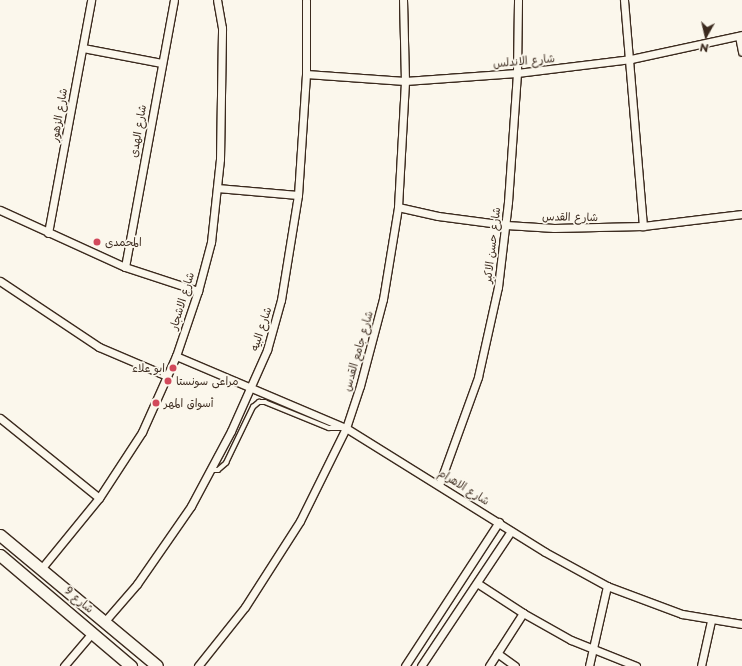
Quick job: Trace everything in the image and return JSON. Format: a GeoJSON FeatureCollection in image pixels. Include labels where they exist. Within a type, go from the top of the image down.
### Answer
{"type":"FeatureCollection","features":[{"type":"Feature","properties":{"kind":"main road","name":"شارع 9"},"geometry":{"type":"LineString","coordinates":[[0,535],[105,621],[157,666]]}},
{"type":"Feature","properties":{"kind":"main road","name":"شارع 9"},"geometry":{"type":"LineString","coordinates":[[0,555],[131,666]]}},
{"type":"Feature","properties":{"kind":"street","name":"شارع الزهور"},"geometry":{"type":"LineString","coordinates":[[48,233],[91,0]]}},
{"type":"Feature","properties":{"kind":"street","name":"شارع الهدى"},"geometry":{"type":"LineString","coordinates":[[125,267],[174,0]]}},
{"type":"Feature","properties":{"kind":"street","name":"شارع الاشجار"},"geometry":{"type":"LineString","coordinates":[[41,569],[99,498],[142,432],[176,356],[198,291],[211,242],[217,188],[222,117],[222,28],[217,0]]}},
{"type":"Feature","properties":{"kind":"street","name":"شارع البيه"},"geometry":{"type":"LineString","coordinates":[[105,621],[167,544],[211,470],[267,350],[281,300],[298,195],[306,74],[306,0]]}},
{"type":"Feature","properties":{"kind":"street","name":"شارع جامع القدس"},"geometry":{"type":"LineString","coordinates":[[198,666],[245,607],[273,564],[303,514],[346,428],[382,306],[398,207],[405,81],[403,0]]}},
{"type":"Feature","properties":{"kind":"street","name":"شارع حسن الاكبر"},"geometry":{"type":"LineString","coordinates":[[439,484],[478,377],[498,287],[506,225],[517,73],[518,0]]}},
{"type":"Feature","properties":{"kind":"street"},"geometry":{"type":"LineString","coordinates":[[624,0],[631,59],[643,226]]}},
{"type":"Feature","properties":{"kind":"street"},"geometry":{"type":"LineString","coordinates":[[740,35],[742,52]]}},
{"type":"Feature","properties":{"kind":"street","name":"شارع الاندلس"},"geometry":{"type":"LineString","coordinates":[[306,74],[405,81],[517,73],[631,59],[740,35]]}},
{"type":"Feature","properties":{"kind":"street"},"geometry":{"type":"LineString","coordinates":[[83,48],[162,63]]}},
{"type":"Feature","properties":{"kind":"street"},"geometry":{"type":"LineString","coordinates":[[217,188],[298,195]]}},
{"type":"Feature","properties":{"kind":"street","name":"شارع القدس"},"geometry":{"type":"LineString","coordinates":[[398,207],[438,216],[506,225],[599,228],[643,226],[742,214]]}},
{"type":"Feature","properties":{"kind":"street"},"geometry":{"type":"LineString","coordinates":[[0,210],[125,267],[198,291]]}},
{"type":"Feature","properties":{"kind":"street"},"geometry":{"type":"LineString","coordinates":[[0,280],[99,347],[167,376]]}},
{"type":"Feature","properties":{"kind":"street","name":"شارع الاهرام"},"geometry":{"type":"LineString","coordinates":[[176,356],[346,428],[439,484],[560,562],[607,586],[647,602],[711,621],[742,624]]}},
{"type":"Feature","properties":{"kind":"street"},"geometry":{"type":"LineString","coordinates":[[0,418],[99,498]]}},
{"type":"Feature","properties":{"kind":"street"},"geometry":{"type":"LineString","coordinates":[[405,666],[499,522]]}},
{"type":"Feature","properties":{"kind":"street"},"geometry":{"type":"LineString","coordinates":[[421,666],[511,531]]}},
{"type":"Feature","properties":{"kind":"street"},"geometry":{"type":"LineString","coordinates":[[477,583],[523,613],[593,650],[636,666]]}},
{"type":"Feature","properties":{"kind":"street"},"geometry":{"type":"LineString","coordinates":[[589,666],[607,586]]}},
{"type":"Feature","properties":{"kind":"street"},"geometry":{"type":"LineString","coordinates":[[489,666],[523,613]]}},
{"type":"Feature","properties":{"kind":"street"},"geometry":{"type":"LineString","coordinates":[[701,666],[711,621]]}},
{"type":"Feature","properties":{"kind":"street"},"geometry":{"type":"LineString","coordinates":[[64,666],[92,633]]}},
{"type":"Feature","properties":{"kind":"street"},"geometry":{"type":"LineString","coordinates":[[497,653],[515,666]]}},
{"type":"Feature","properties":{"kind":"lane"},"geometry":{"type":"LineString","coordinates":[[211,470],[218,470],[226,464],[253,407],[259,402],[330,428],[346,428]]}},
{"type":"Feature","properties":{"kind":"place","name":"المحمدى"},"geometry":{"type":"Point","coordinates":[97,242]}},
{"type":"Feature","properties":{"kind":"place","name":"ابو علاء"},"geometry":{"type":"Point","coordinates":[173,368]}},
{"type":"Feature","properties":{"kind":"place","name":"مراعى سونستا"},"geometry":{"type":"Point","coordinates":[168,381]}},
{"type":"Feature","properties":{"kind":"place","name":"أسواق المهر"},"geometry":{"type":"Point","coordinates":[156,403]}}]}
